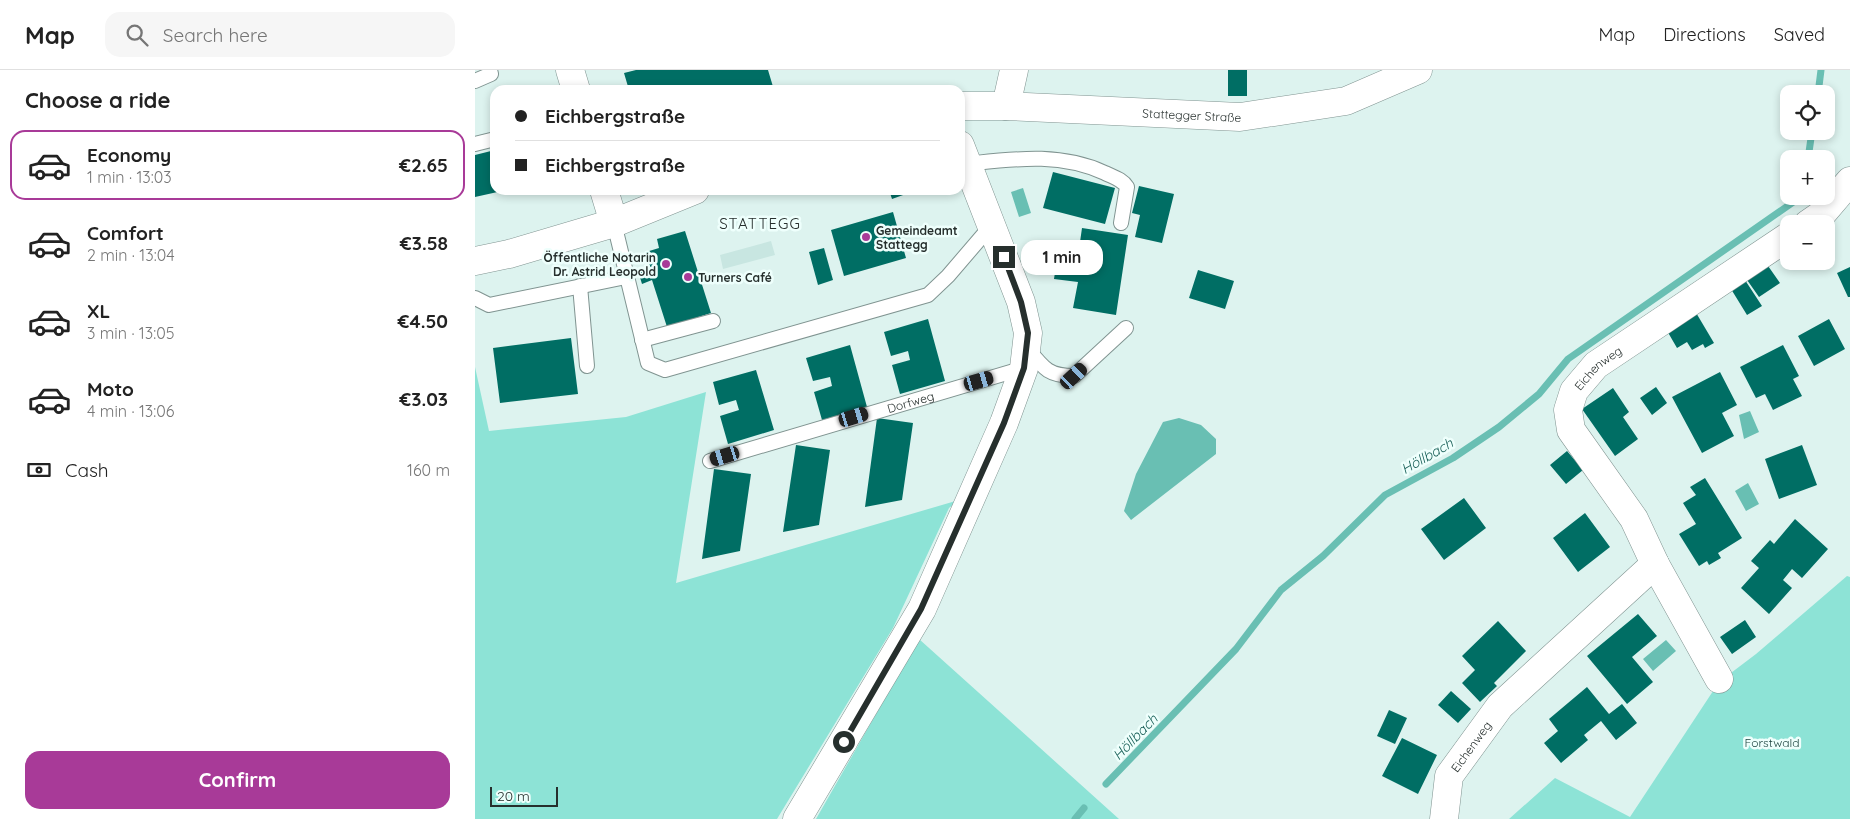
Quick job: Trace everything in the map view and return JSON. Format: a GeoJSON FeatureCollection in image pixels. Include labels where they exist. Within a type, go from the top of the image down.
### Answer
{"type":"FeatureCollection","features":[{"type":"Feature","properties":{"kind":"street"},"geometry":{"type":"LineString","coordinates":[[570,70],[575,85]]}},
{"type":"Feature","properties":{"kind":"street"},"geometry":{"type":"LineString","coordinates":[[1006,106],[1013,70]]}},
{"type":"Feature","properties":{"kind":"street","name":"Stattegger Straße"},"geometry":{"type":"LineString","coordinates":[[965,106],[1006,106],[1240,117],[1346,101],[1418,70]]}},
{"type":"Feature","properties":{"kind":"street"},"geometry":{"type":"LineString","coordinates":[[797,819],[921,609],[1004,423],[1026,359],[1028,333],[1021,302],[965,160]]}},
{"type":"Feature","properties":{"kind":"street"},"geometry":{"type":"LineString","coordinates":[[1821,215],[1850,181]]}},
{"type":"Feature","properties":{"kind":"street"},"geometry":{"type":"LineString","coordinates":[[606,195],[614,223]]}},
{"type":"Feature","properties":{"kind":"street"},"geometry":{"type":"LineString","coordinates":[[475,261],[509,254],[614,223],[683,195]]}},
{"type":"Feature","properties":{"kind":"street","name":"Eichenweg"},"geometry":{"type":"LineString","coordinates":[[1719,679],[1655,564],[1634,519],[1571,430],[1568,410],[1574,391],[1596,364],[1780,242]]}},
{"type":"Feature","properties":{"kind":"street","name":"Eichenweg"},"geometry":{"type":"LineString","coordinates":[[1445,819],[1449,776],[1501,706],[1655,564]]}},
{"type":"Feature","properties":{"kind":"lane"},"geometry":{"type":"LineString","coordinates":[[475,81],[491,74],[490,70]]}},
{"type":"Feature","properties":{"kind":"lane"},"geometry":{"type":"LineString","coordinates":[[475,144],[490,140]]}},
{"type":"Feature","properties":{"kind":"lane"},"geometry":{"type":"LineString","coordinates":[[965,155],[1056,158],[1089,166],[1123,182],[1127,187],[1121,223]]}},
{"type":"Feature","properties":{"kind":"lane"},"geometry":{"type":"LineString","coordinates":[[614,223],[648,364],[665,370],[928,295],[948,276],[990,227]]}},
{"type":"Feature","properties":{"kind":"lane"},"geometry":{"type":"LineString","coordinates":[[475,298],[489,305],[626,277]]}},
{"type":"Feature","properties":{"kind":"lane"},"geometry":{"type":"LineString","coordinates":[[580,286],[587,366]]}},
{"type":"Feature","properties":{"kind":"lane"},"geometry":{"type":"LineString","coordinates":[[642,340],[713,321]]}},
{"type":"Feature","properties":{"kind":"lane"},"geometry":{"type":"LineString","coordinates":[[1026,359],[1056,376],[1074,376],[1126,328]]}},
{"type":"Feature","properties":{"kind":"lane","name":"Dorfweg"},"geometry":{"type":"LineString","coordinates":[[711,461],[1026,359]]}},
{"type":"Feature","properties":{"kind":"shaded area"},"geometry":{"type":"Polygon","coordinates":[[[1023,188],[1031,213],[1019,217],[1011,192],[1023,188]]]}},
{"type":"Feature","properties":{"kind":"shaded area"},"geometry":{"type":"Polygon","coordinates":[[[771,241],[775,255],[723,269],[720,255],[771,241]]]}},
{"type":"Feature","properties":{"kind":"shaded area"},"geometry":{"type":"Polygon","coordinates":[[[1750,411],[1759,432],[1744,439],[1739,415],[1750,411]]]}},
{"type":"Feature","properties":{"kind":"shaded area"},"geometry":{"type":"Polygon","coordinates":[[[1179,418],[1201,425],[1216,439],[1216,454],[1131,520],[1124,511],[1136,474],[1163,422],[1179,418]]]}},
{"type":"Feature","properties":{"kind":"shaded area"},"geometry":{"type":"Polygon","coordinates":[[[1748,483],[1759,504],[1746,511],[1735,491],[1748,483]]]}},
{"type":"Feature","properties":{"kind":"shaded area"},"geometry":{"type":"Polygon","coordinates":[[[1666,640],[1676,651],[1653,671],[1643,659],[1666,640]]]}},
{"type":"Feature","properties":{"kind":"green space"},"geometry":{"type":"Polygon","coordinates":[[[475,367],[489,431],[626,417],[706,392],[676,583],[959,500],[949,508],[893,628],[777,819],[475,819],[475,367]]]}},
{"type":"Feature","properties":{"kind":"green space","name":"Forstwald"},"geometry":{"type":"Polygon","coordinates":[[[1847,576],[1850,577],[1850,819],[1509,819],[1555,778],[1630,817],[1719,682],[1756,654],[1847,576]]]}},
{"type":"Feature","properties":{"kind":"green space"},"geometry":{"type":"Polygon","coordinates":[[[919,639],[1119,819],[816,819],[919,639]]]}},
{"type":"Feature","properties":{"kind":"building"},"geometry":{"type":"Polygon","coordinates":[[[636,70],[768,70],[772,85],[628,85],[624,73],[636,70]]]}},
{"type":"Feature","properties":{"kind":"building"},"geometry":{"type":"Polygon","coordinates":[[[1228,70],[1247,70],[1247,96],[1228,96],[1228,70]]]}},
{"type":"Feature","properties":{"kind":"building"},"geometry":{"type":"Polygon","coordinates":[[[490,151],[490,194],[475,197],[475,155],[490,151]]]}},
{"type":"Feature","properties":{"kind":"building"},"geometry":{"type":"Polygon","coordinates":[[[1053,172],[1115,188],[1105,224],[1043,208],[1053,172]]]}},
{"type":"Feature","properties":{"kind":"building"},"geometry":{"type":"Polygon","coordinates":[[[1139,186],[1174,194],[1162,243],[1135,237],[1140,215],[1132,213],[1139,186]]]}},
{"type":"Feature","properties":{"kind":"building"},"geometry":{"type":"Polygon","coordinates":[[[891,195],[903,195],[892,199],[891,195]]]}},
{"type":"Feature","properties":{"kind":"building","name":"Gemeindeamt Stattegg"},"geometry":{"type":"Polygon","coordinates":[[[893,212],[906,258],[844,276],[831,230],[893,212]]]}},
{"type":"Feature","properties":{"kind":"building"},"geometry":{"type":"Polygon","coordinates":[[[1082,228],[1128,235],[1116,315],[1073,308],[1078,282],[1054,279],[1059,246],[1079,249],[1082,228]]]}},
{"type":"Feature","properties":{"kind":"building"},"geometry":{"type":"Polygon","coordinates":[[[685,231],[711,313],[667,327],[652,280],[642,284],[638,271],[650,267],[646,252],[659,248],[657,239],[685,231]]]}},
{"type":"Feature","properties":{"kind":"building"},"geometry":{"type":"Polygon","coordinates":[[[824,248],[833,280],[818,285],[809,252],[824,248]]]}},
{"type":"Feature","properties":{"kind":"building"},"geometry":{"type":"Polygon","coordinates":[[[1766,263],[1780,283],[1759,297],[1745,277],[1766,263]]]}},
{"type":"Feature","properties":{"kind":"building"},"geometry":{"type":"Polygon","coordinates":[[[1850,267],[1850,297],[1848,297],[1837,273],[1850,267]]]}},
{"type":"Feature","properties":{"kind":"building"},"geometry":{"type":"Polygon","coordinates":[[[1198,270],[1234,281],[1225,309],[1189,298],[1198,270]]]}},
{"type":"Feature","properties":{"kind":"building"},"geometry":{"type":"Polygon","coordinates":[[[1745,280],[1762,306],[1747,315],[1731,289],[1745,280]]]}},
{"type":"Feature","properties":{"kind":"building"},"geometry":{"type":"Polygon","coordinates":[[[1695,311],[1714,343],[1705,348],[1703,344],[1692,350],[1687,342],[1677,348],[1666,329],[1695,311]]]}},
{"type":"Feature","properties":{"kind":"building"},"geometry":{"type":"Polygon","coordinates":[[[928,319],[945,381],[900,394],[892,365],[910,360],[908,351],[891,356],[884,332],[928,319]]]}},
{"type":"Feature","properties":{"kind":"building"},"geometry":{"type":"Polygon","coordinates":[[[1829,319],[1845,349],[1814,366],[1798,336],[1829,319]]]}},
{"type":"Feature","properties":{"kind":"building"},"geometry":{"type":"Polygon","coordinates":[[[571,338],[578,394],[500,403],[493,348],[571,338]]]}},
{"type":"Feature","properties":{"kind":"building"},"geometry":{"type":"Polygon","coordinates":[[[850,345],[867,407],[822,420],[814,392],[832,386],[830,377],[813,381],[806,358],[850,345]]]}},
{"type":"Feature","properties":{"kind":"building"},"geometry":{"type":"Polygon","coordinates":[[[1783,345],[1799,376],[1793,379],[1802,396],[1773,410],[1765,394],[1756,398],[1740,367],[1783,345]]]}},
{"type":"Feature","properties":{"kind":"building"},"geometry":{"type":"Polygon","coordinates":[[[756,370],[774,430],[728,444],[720,416],[739,410],[736,400],[719,405],[713,382],[756,370]]]}},
{"type":"Feature","properties":{"kind":"building"},"geometry":{"type":"Polygon","coordinates":[[[1720,372],[1737,405],[1722,413],[1734,436],[1702,453],[1672,397],[1720,372]]]}},
{"type":"Feature","properties":{"kind":"building"},"geometry":{"type":"Polygon","coordinates":[[[1656,387],[1667,403],[1652,415],[1640,398],[1656,387]]]}},
{"type":"Feature","properties":{"kind":"building"},"geometry":{"type":"Polygon","coordinates":[[[1613,388],[1629,412],[1623,417],[1638,439],[1615,456],[1582,409],[1613,388]]]}},
{"type":"Feature","properties":{"kind":"building"},"geometry":{"type":"Polygon","coordinates":[[[877,418],[913,423],[902,500],[865,507],[877,418]]]}},
{"type":"Feature","properties":{"kind":"building"},"geometry":{"type":"Polygon","coordinates":[[[796,445],[830,450],[819,525],[783,532],[796,445]]]}},
{"type":"Feature","properties":{"kind":"building"},"geometry":{"type":"Polygon","coordinates":[[[1802,445],[1817,485],[1779,499],[1765,459],[1802,445]]]}},
{"type":"Feature","properties":{"kind":"building"},"geometry":{"type":"Polygon","coordinates":[[[1567,451],[1583,470],[1566,484],[1550,465],[1567,451]]]}},
{"type":"Feature","properties":{"kind":"building"},"geometry":{"type":"Polygon","coordinates":[[[714,469],[751,474],[740,551],[702,559],[714,469]]]}},
{"type":"Feature","properties":{"kind":"building"},"geometry":{"type":"Polygon","coordinates":[[[1705,478],[1742,538],[1718,553],[1721,558],[1709,565],[1707,561],[1699,566],[1679,534],[1696,524],[1683,503],[1696,495],[1690,487],[1705,478]]]}},
{"type":"Feature","properties":{"kind":"building"},"geometry":{"type":"Polygon","coordinates":[[[1464,498],[1486,528],[1444,560],[1421,529],[1464,498]]]}},
{"type":"Feature","properties":{"kind":"building"},"geometry":{"type":"Polygon","coordinates":[[[1585,513],[1610,547],[1578,572],[1553,538],[1585,513]]]}},
{"type":"Feature","properties":{"kind":"building"},"geometry":{"type":"Polygon","coordinates":[[[1795,519],[1828,549],[1802,578],[1792,569],[1783,580],[1792,588],[1769,614],[1741,588],[1759,568],[1751,561],[1770,540],[1774,544],[1795,519]]]}},
{"type":"Feature","properties":{"kind":"building"},"geometry":{"type":"Polygon","coordinates":[[[1638,614],[1657,636],[1632,657],[1653,682],[1627,704],[1587,656],[1638,614]]]}},
{"type":"Feature","properties":{"kind":"building"},"geometry":{"type":"Polygon","coordinates":[[[1745,620],[1756,637],[1732,654],[1720,637],[1745,620]]]}},
{"type":"Feature","properties":{"kind":"building"},"geometry":{"type":"Polygon","coordinates":[[[1498,621],[1526,651],[1494,683],[1497,686],[1480,702],[1462,683],[1475,670],[1462,656],[1498,621]]]}},
{"type":"Feature","properties":{"kind":"building"},"geometry":{"type":"Polygon","coordinates":[[[1587,687],[1609,714],[1622,704],[1637,723],[1616,740],[1601,721],[1584,735],[1588,740],[1561,763],[1544,743],[1558,731],[1549,719],[1587,687]]]}},
{"type":"Feature","properties":{"kind":"building"},"geometry":{"type":"Polygon","coordinates":[[[1451,691],[1471,709],[1458,723],[1438,705],[1451,691]]]}},
{"type":"Feature","properties":{"kind":"building"},"geometry":{"type":"Polygon","coordinates":[[[1389,710],[1407,718],[1395,744],[1377,736],[1389,710]]]}},
{"type":"Feature","properties":{"kind":"building"},"geometry":{"type":"Polygon","coordinates":[[[1402,738],[1437,755],[1418,794],[1382,776],[1402,738]]]}},
{"type":"Feature","properties":{"kind":"waterway","name":"Höllbach"},"geometry":{"type":"LineString","coordinates":[[1819,85],[1821,70]]}},
{"type":"Feature","properties":{"kind":"waterway","name":"Höllbach"},"geometry":{"type":"LineString","coordinates":[[1809,150],[1811,140]]}},
{"type":"Feature","properties":{"kind":"waterway","name":"Höllbach"},"geometry":{"type":"LineString","coordinates":[[1106,784],[1236,649],[1281,590],[1323,556],[1385,495],[1453,458],[1499,427],[1539,394],[1568,359],[1789,205]]}},
{"type":"Feature","properties":{"kind":"waterway","name":"Höllbach"},"geometry":{"type":"LineString","coordinates":[[1075,819],[1084,808]]}},
{"type":"Feature","properties":{"kind":"place","name":"Gemeindeamt Stattegg"},"geometry":{"type":"Point","coordinates":[866,237]}},
{"type":"Feature","properties":{"kind":"place","name":"Öffentliche Notarin Dr. Astrid Leopold"},"geometry":{"type":"Point","coordinates":[666,264]}},
{"type":"Feature","properties":{"kind":"place","name":"Turners Café"},"geometry":{"type":"Point","coordinates":[688,277]}},
{"type":"Feature","properties":{"kind":"district","name":"STATTEGG"},"geometry":{"type":"Point","coordinates":[760,223]}},
{"type":"Feature","properties":{"kind":"route"},"geometry":{"type":"LineString","coordinates":[[844,742],[921,609],[1004,423],[1024,368],[1028,349],[1028,333],[1021,302],[1004,257]]}}]}
